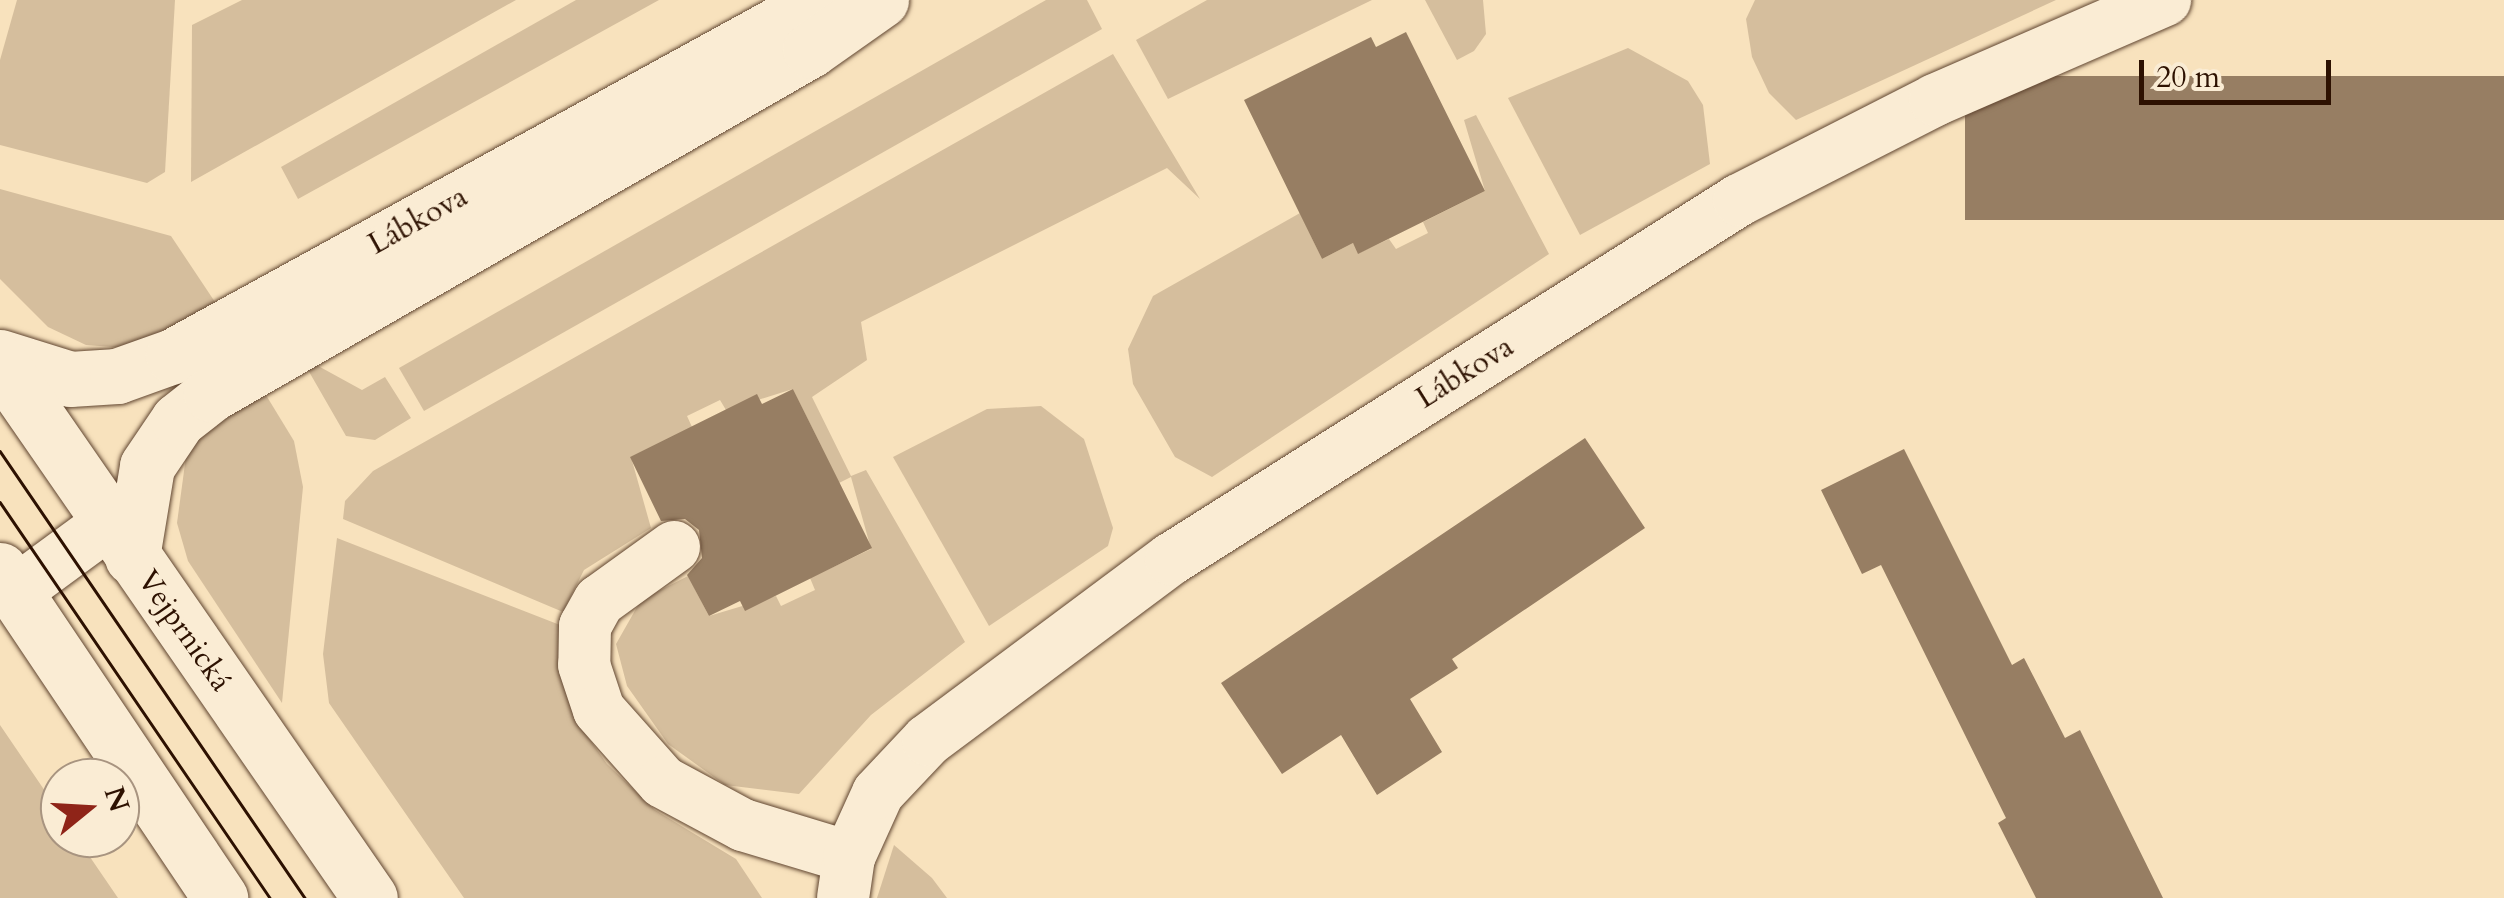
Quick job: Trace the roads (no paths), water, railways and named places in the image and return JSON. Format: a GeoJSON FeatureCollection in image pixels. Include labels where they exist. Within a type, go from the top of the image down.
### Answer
{"type":"FeatureCollection","features":[{"type":"Feature","properties":{"kind":"street","name":"Lábkova"},"geometry":{"type":"LineString","coordinates":[[0,360],[70,380],[117,376],[173,356],[822,0]]}},
{"type":"Feature","properties":{"kind":"street","name":"Lábkova"},"geometry":{"type":"LineString","coordinates":[[8,581],[126,528],[178,420],[211,394],[810,50],[881,0]]}},
{"type":"Feature","properties":{"kind":"street","name":"Lábkova"},"geometry":{"type":"LineString","coordinates":[[674,547],[599,601],[585,626],[599,710],[663,782],[846,878],[878,793],[928,740],[1172,559],[1739,200],[1935,100],[2164,0]]}},
{"type":"Feature","properties":{"kind":"street","name":"Vejprnická"},"geometry":{"type":"LineString","coordinates":[[0,360],[126,528],[370,898]]}},
{"type":"Feature","properties":{"kind":"street"},"geometry":{"type":"LineString","coordinates":[[8,581],[220,898]]}},
{"type":"Feature","properties":{"kind":"tram line"},"geometry":{"type":"LineString","coordinates":[[0,451],[305,898]]}},
{"type":"Feature","properties":{"kind":"tram line"},"geometry":{"type":"LineString","coordinates":[[0,502],[270,898]]}}]}
